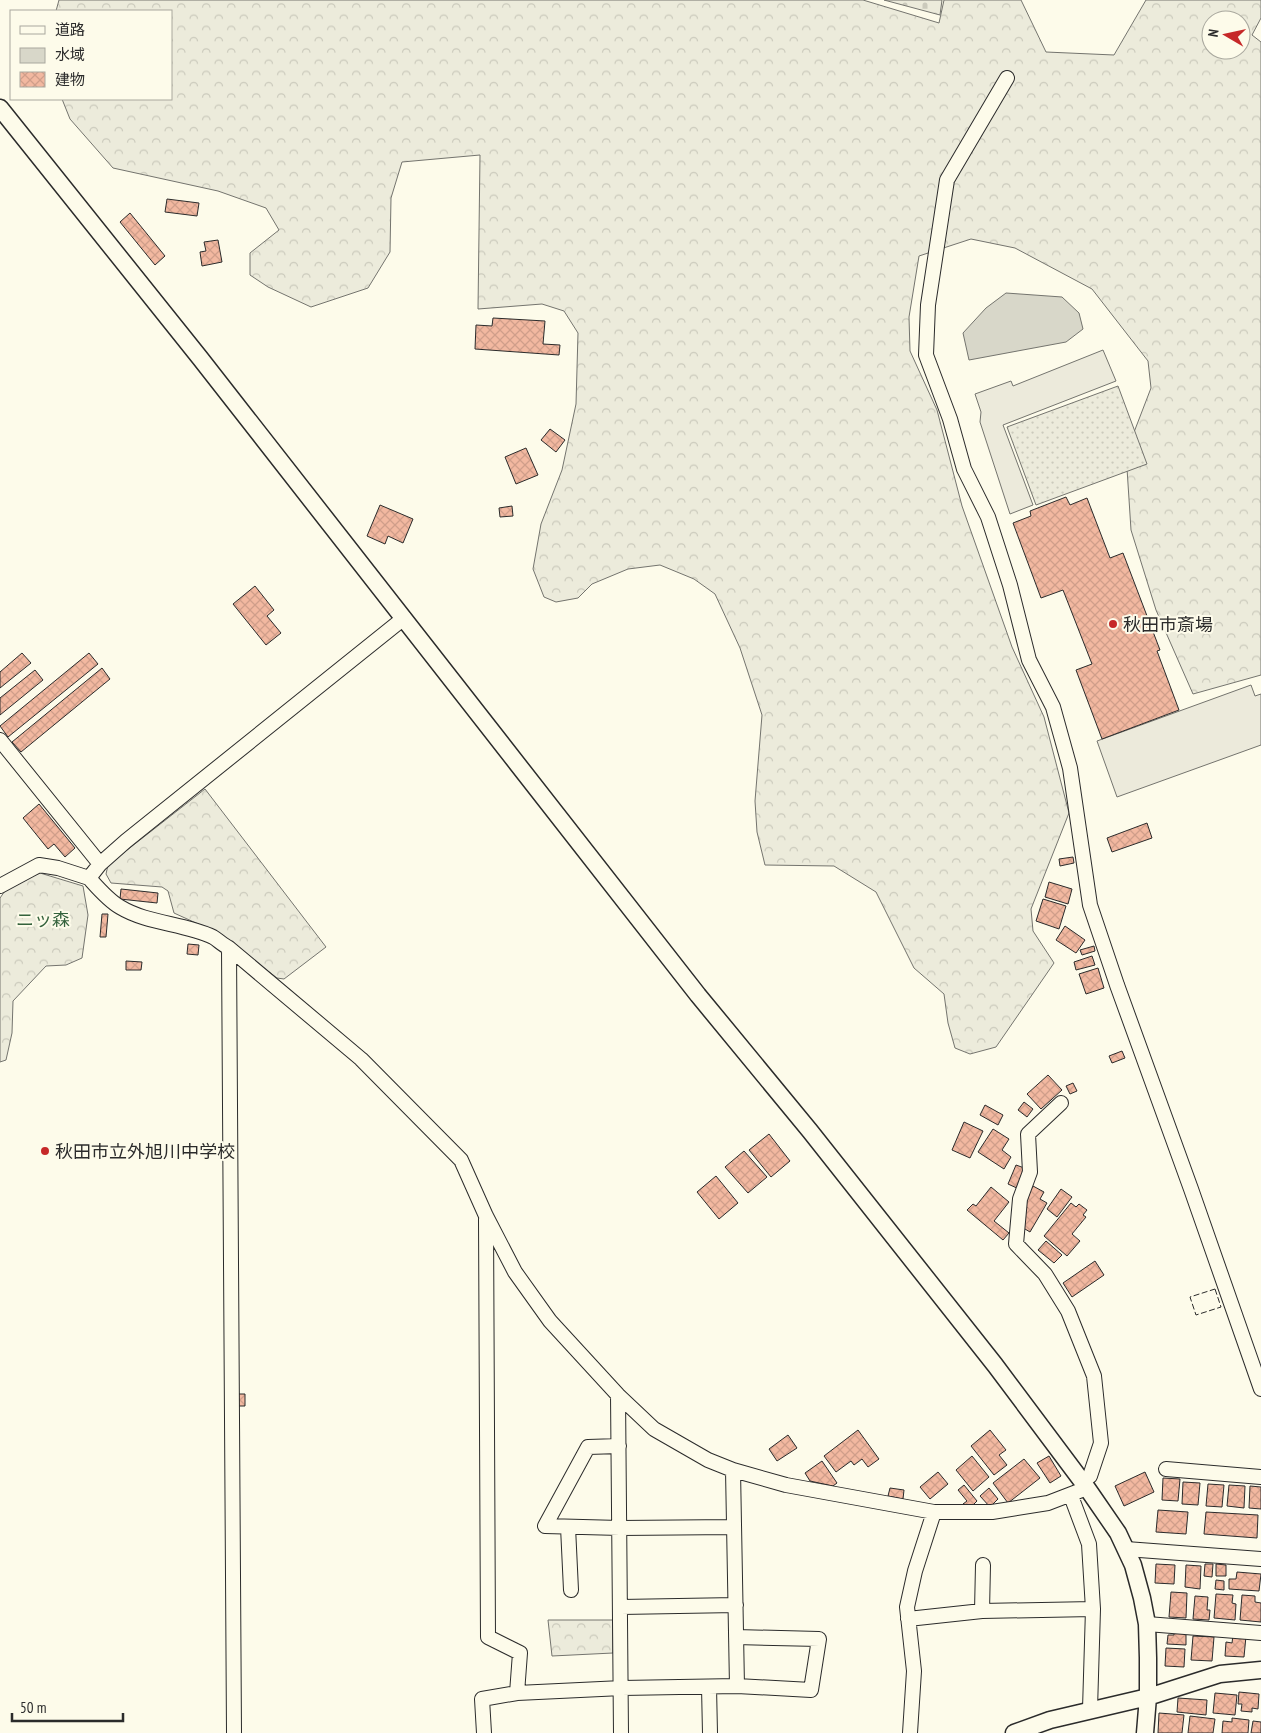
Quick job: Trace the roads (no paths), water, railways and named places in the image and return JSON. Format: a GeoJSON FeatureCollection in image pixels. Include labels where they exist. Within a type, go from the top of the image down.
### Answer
{"type":"FeatureCollection","features":[{"type":"Feature","properties":{"kind":"street"},"geometry":{"type":"LineString","coordinates":[[1007,78],[947,180],[928,305],[926,355],[950,419],[964,469],[988,517],[1010,585],[1029,660],[1053,707],[1070,768],[1090,904],[1261,1389]]}},
{"type":"Feature","properties":{"kind":"street"},"geometry":{"type":"LineString","coordinates":[[0,108],[200,358],[698,995],[822,1146],[995,1365],[1118,1533],[1133,1565],[1147,1624],[1148,1696],[1146,1733]]}},
{"type":"Feature","properties":{"kind":"street"},"geometry":{"type":"LineString","coordinates":[[89,878],[100,864],[126,840],[208,777],[404,618]]}},
{"type":"Feature","properties":{"kind":"street"},"geometry":{"type":"LineString","coordinates":[[0,740],[100,864]]}},
{"type":"Feature","properties":{"kind":"street"},"geometry":{"type":"LineString","coordinates":[[0,886],[39,865],[58,868],[89,878],[120,908],[146,918],[195,931],[213,938],[228,948],[361,1059],[461,1160],[486,1216],[515,1272],[550,1321],[618,1395],[654,1429],[708,1460],[733,1470],[786,1485],[934,1512],[992,1512],[1048,1503],[1071,1496],[1084,1485],[1090,1476],[1101,1443],[1094,1376],[1068,1311],[1045,1274],[1016,1244],[1020,1199],[1030,1172],[1028,1134],[1062,1103]]}},
{"type":"Feature","properties":{"kind":"street"},"geometry":{"type":"LineString","coordinates":[[228,948],[234,1733]]}},
{"type":"Feature","properties":{"kind":"street"},"geometry":{"type":"LineString","coordinates":[[486,1216],[488,1637],[520,1654],[516,1693]]}},
{"type":"Feature","properties":{"kind":"street"},"geometry":{"type":"LineString","coordinates":[[618,1395],[621,1733]]}},
{"type":"Feature","properties":{"kind":"street"},"geometry":{"type":"LineString","coordinates":[[619,1446],[588,1448],[545,1526],[734,1528]]}},
{"type":"Feature","properties":{"kind":"street"},"geometry":{"type":"LineString","coordinates":[[1166,1469],[1261,1477]]}},
{"type":"Feature","properties":{"kind":"street"},"geometry":{"type":"LineString","coordinates":[[733,1470],[737,1686]]}},
{"type":"Feature","properties":{"kind":"street"},"geometry":{"type":"LineString","coordinates":[[1071,1496],[1089,1544],[1093,1609],[1090,1710]]}},
{"type":"Feature","properties":{"kind":"street"},"geometry":{"type":"LineString","coordinates":[[910,1733],[914,1671],[907,1607],[915,1571],[934,1512]]}},
{"type":"Feature","properties":{"kind":"street"},"geometry":{"type":"LineString","coordinates":[[568,1526],[571,1590]]}},
{"type":"Feature","properties":{"kind":"street"},"geometry":{"type":"LineString","coordinates":[[1126,1549],[1261,1559]]}},
{"type":"Feature","properties":{"kind":"street"},"geometry":{"type":"LineString","coordinates":[[982,1611],[983,1565]]}},
{"type":"Feature","properties":{"kind":"street"},"geometry":{"type":"LineString","coordinates":[[621,1607],[736,1605]]}},
{"type":"Feature","properties":{"kind":"street"},"geometry":{"type":"LineString","coordinates":[[908,1619],[982,1611],[1093,1609]]}},
{"type":"Feature","properties":{"kind":"street"},"geometry":{"type":"LineString","coordinates":[[1147,1624],[1261,1633]]}},
{"type":"Feature","properties":{"kind":"street"},"geometry":{"type":"LineString","coordinates":[[484,1733],[482,1699],[516,1693],[622,1688],[737,1686],[811,1690],[818,1639],[736,1638]]}},
{"type":"Feature","properties":{"kind":"street"},"geometry":{"type":"LineString","coordinates":[[1014,1733],[1050,1720],[1148,1696],[1220,1674],[1261,1670]]}},
{"type":"Feature","properties":{"kind":"street"},"geometry":{"type":"LineString","coordinates":[[709,1687],[710,1733]]}},
{"type":"Feature","properties":{"kind":"water"},"geometry":{"type":"Polygon","coordinates":[[[1006,293],[1062,297],[1079,313],[1083,329],[1066,342],[969,360],[963,333],[986,308],[1006,293]]]}},
{"type":"Feature","properties":{"kind":"place","name":"秋田市斎場"},"geometry":{"type":"Point","coordinates":[1113,624]}},
{"type":"Feature","properties":{"kind":"place","name":"秋田市立外旭川中学校"},"geometry":{"type":"Point","coordinates":[45,1151]}},
{"type":"Feature","properties":{"kind":"park label","name":"ニッ森"},"geometry":{"type":"Point","coordinates":[43,919]}}]}
